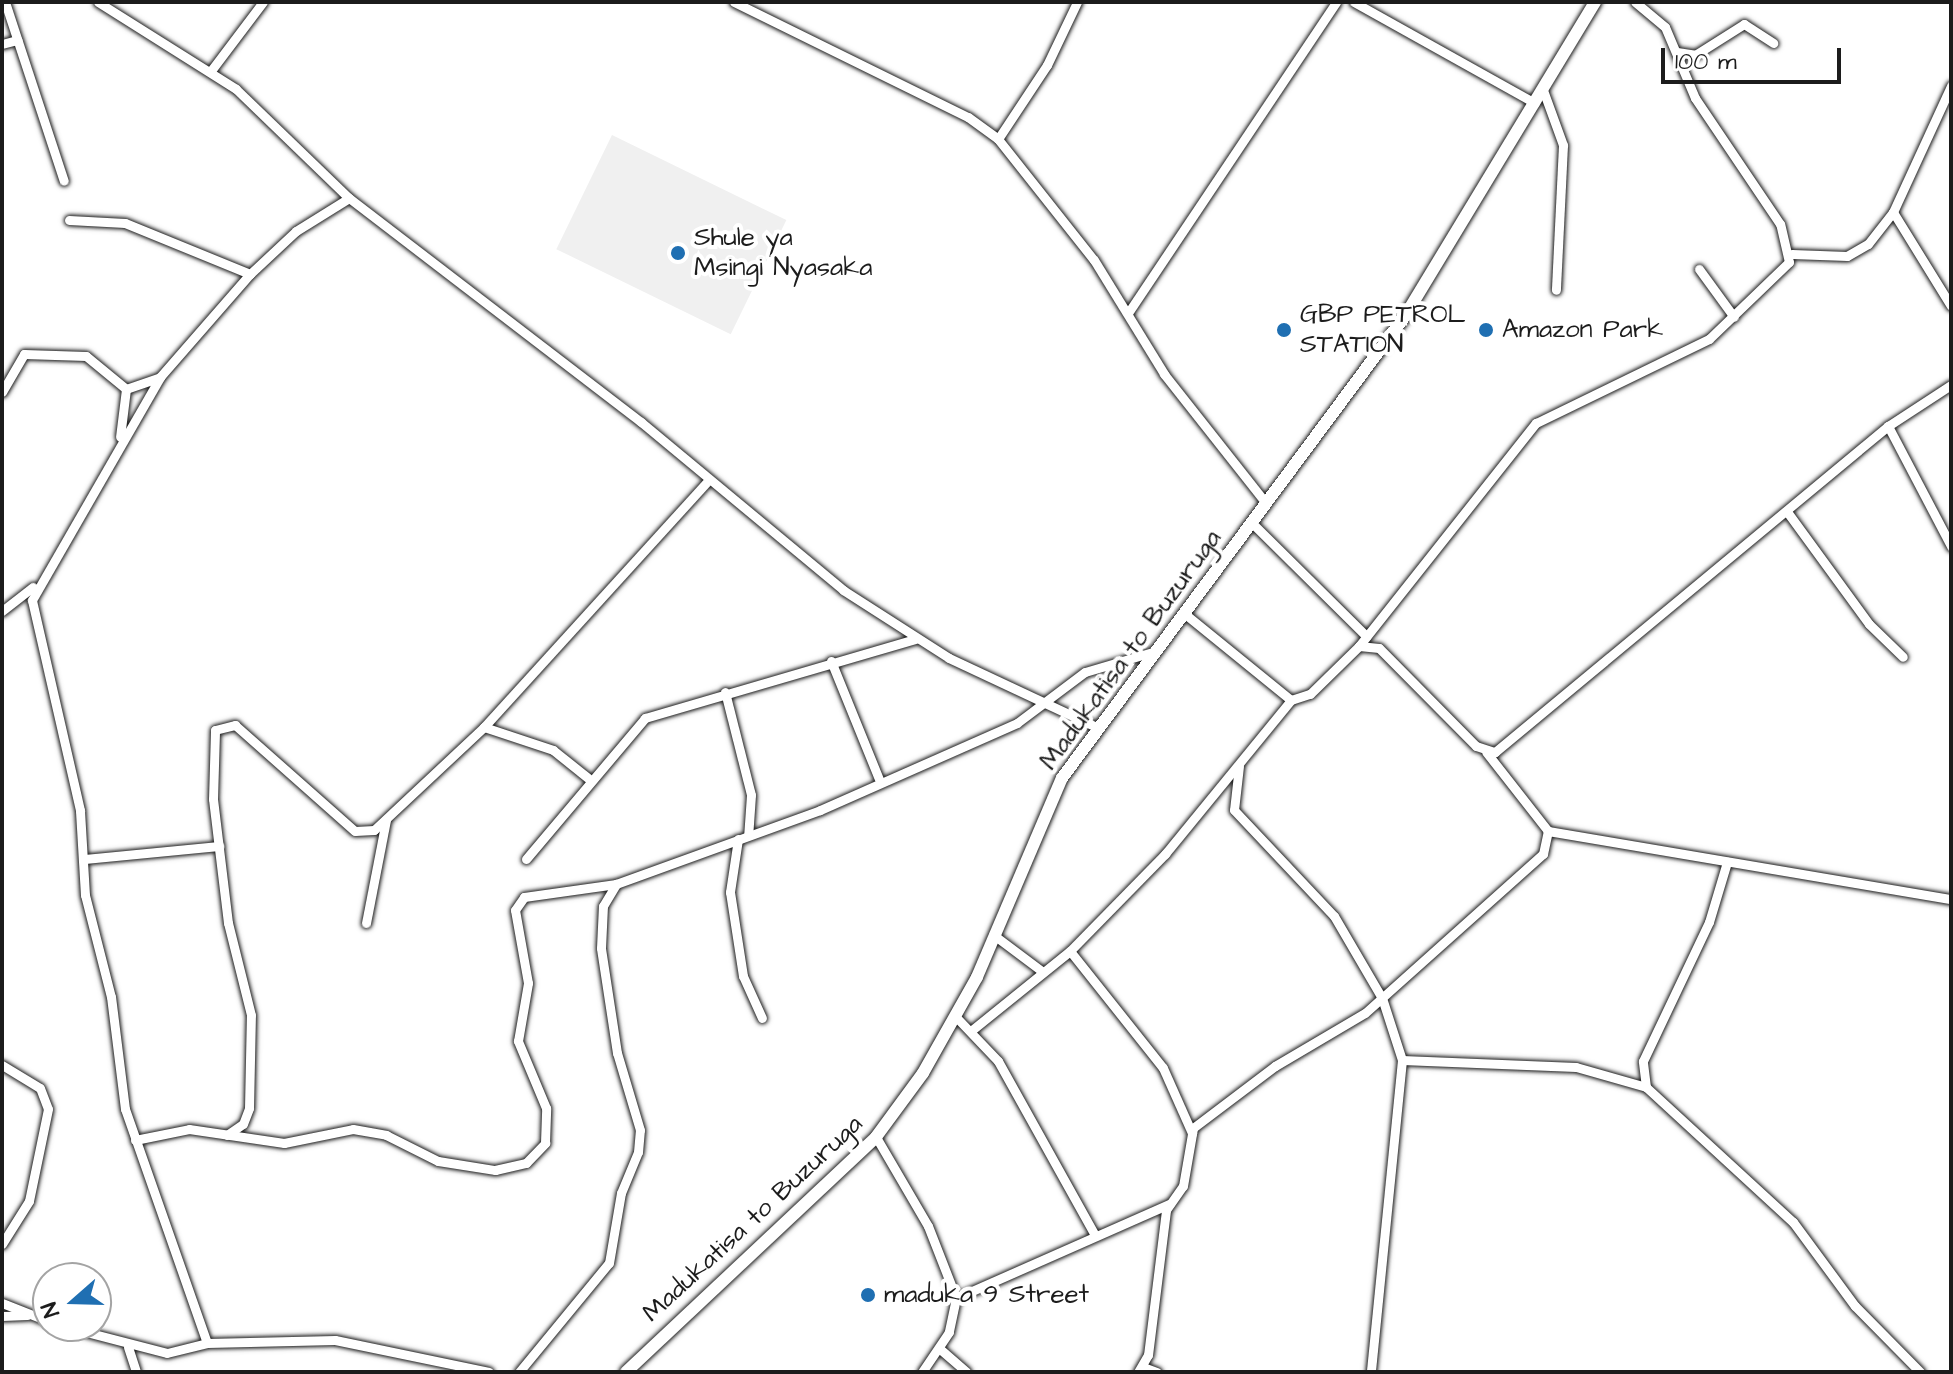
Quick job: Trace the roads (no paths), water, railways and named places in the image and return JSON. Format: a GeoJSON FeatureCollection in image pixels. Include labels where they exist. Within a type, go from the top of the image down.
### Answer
{"type":"FeatureCollection","features":[{"type":"Feature","properties":{"kind":"main road","name":"Madukatisa to Buzuruga"},"geometry":{"type":"LineString","coordinates":[[626,1372],[876,1137],[956,1017],[995,936],[1042,813],[1096,727],[1185,614],[1405,316],[1595,2]]}},
{"type":"Feature","properties":{"kind":"street"},"geometry":{"type":"LineString","coordinates":[[5,2],[64,181]]}},
{"type":"Feature","properties":{"kind":"street"},"geometry":{"type":"LineString","coordinates":[[98,2],[210,72],[349,198],[641,422],[706,483],[915,639],[1096,727]]}},
{"type":"Feature","properties":{"kind":"street"},"geometry":{"type":"LineString","coordinates":[[210,72],[263,2]]}},
{"type":"Feature","properties":{"kind":"street"},"geometry":{"type":"LineString","coordinates":[[734,2],[968,117],[998,139],[1128,313],[1164,374],[1266,503]]}},
{"type":"Feature","properties":{"kind":"street"},"geometry":{"type":"LineString","coordinates":[[998,139],[1047,65],[1077,2]]}},
{"type":"Feature","properties":{"kind":"street"},"geometry":{"type":"LineString","coordinates":[[1128,313],[1336,2]]}},
{"type":"Feature","properties":{"kind":"street"},"geometry":{"type":"LineString","coordinates":[[1354,2],[1535,103]]}},
{"type":"Feature","properties":{"kind":"street"},"geometry":{"type":"LineString","coordinates":[[1635,2],[1665,27],[1695,98],[1761,193],[1792,254]]}},
{"type":"Feature","properties":{"kind":"street"},"geometry":{"type":"LineString","coordinates":[[1677,52],[1695,55],[1744,24],[1773,43]]}},
{"type":"Feature","properties":{"kind":"street"},"geometry":{"type":"LineString","coordinates":[[2,44],[17,40]]}},
{"type":"Feature","properties":{"kind":"street"},"geometry":{"type":"LineString","coordinates":[[972,1030],[1070,951],[1239,766],[1291,700],[1310,694],[1359,646],[1536,423],[1694,348],[1734,317],[1792,254],[1847,256],[1893,212],[1951,86]]}},
{"type":"Feature","properties":{"kind":"street"},"geometry":{"type":"LineString","coordinates":[[1543,90],[1563,145],[1556,290]]}},
{"type":"Feature","properties":{"kind":"street"},"geometry":{"type":"LineString","coordinates":[[2,611],[33,587],[160,377],[250,274],[296,231],[349,198]]}},
{"type":"Feature","properties":{"kind":"street"},"geometry":{"type":"LineString","coordinates":[[1893,212],[1951,306]]}},
{"type":"Feature","properties":{"kind":"street"},"geometry":{"type":"LineString","coordinates":[[69,220],[125,223],[250,274]]}},
{"type":"Feature","properties":{"kind":"street"},"geometry":{"type":"LineString","coordinates":[[1699,269],[1734,317]]}},
{"type":"Feature","properties":{"kind":"street"},"geometry":{"type":"LineString","coordinates":[[2,392],[20,358],[38,350],[97,360],[126,389]]}},
{"type":"Feature","properties":{"kind":"street"},"geometry":{"type":"LineString","coordinates":[[126,389],[160,377]]}},
{"type":"Feature","properties":{"kind":"street"},"geometry":{"type":"LineString","coordinates":[[1486,752],[1504,749],[1888,426],[1951,385]]}},
{"type":"Feature","properties":{"kind":"street"},"geometry":{"type":"LineString","coordinates":[[120,441],[126,389]]}},
{"type":"Feature","properties":{"kind":"street"},"geometry":{"type":"LineString","coordinates":[[1888,426],[1951,546]]}},
{"type":"Feature","properties":{"kind":"street"},"geometry":{"type":"LineString","coordinates":[[227,1135],[243,1124],[249,1108],[251,1015],[232,954],[219,846],[212,751],[224,725],[274,756],[355,831],[386,820],[484,727],[706,483]]}},
{"type":"Feature","properties":{"kind":"street"},"geometry":{"type":"LineString","coordinates":[[1788,513],[1869,624],[1903,657]]}},
{"type":"Feature","properties":{"kind":"street"},"geometry":{"type":"LineString","coordinates":[[1252,523],[1366,636]]}},
{"type":"Feature","properties":{"kind":"street"},"geometry":{"type":"LineString","coordinates":[[33,587],[135,1140],[207,1343]]}},
{"type":"Feature","properties":{"kind":"street"},"geometry":{"type":"LineString","coordinates":[[1185,614],[1291,700]]}},
{"type":"Feature","properties":{"kind":"street"},"geometry":{"type":"LineString","coordinates":[[526,859],[588,778],[645,718],[725,692],[915,639]]}},
{"type":"Feature","properties":{"kind":"street"},"geometry":{"type":"LineString","coordinates":[[1192,1133],[1275,1066],[1382,998],[1452,928],[1530,868],[1549,842],[1548,831],[1486,752],[1379,648],[1359,646]]}},
{"type":"Feature","properties":{"kind":"street"},"geometry":{"type":"LineString","coordinates":[[135,1140],[176,1129],[284,1143],[353,1129],[386,1135],[438,1161],[495,1170],[526,1163],[545,1143],[546,1108],[518,1041],[528,983],[515,910],[531,893],[616,884],[743,837],[879,779],[964,750],[1050,705],[1085,672],[1156,651]]}},
{"type":"Feature","properties":{"kind":"street"},"geometry":{"type":"LineString","coordinates":[[831,661],[879,779]]}},
{"type":"Feature","properties":{"kind":"street"},"geometry":{"type":"LineString","coordinates":[[725,692],[751,795],[730,892],[743,976],[762,1018]]}},
{"type":"Feature","properties":{"kind":"street"},"geometry":{"type":"LineString","coordinates":[[484,727],[553,750],[588,778]]}},
{"type":"Feature","properties":{"kind":"street"},"geometry":{"type":"LineString","coordinates":[[1239,766],[1234,810],[1326,905],[1382,998],[1402,1060],[1383,1195],[1371,1372]]}},
{"type":"Feature","properties":{"kind":"street"},"geometry":{"type":"LineString","coordinates":[[366,923],[386,820]]}},
{"type":"Feature","properties":{"kind":"street"},"geometry":{"type":"LineString","coordinates":[[1548,831],[1951,899]]}},
{"type":"Feature","properties":{"kind":"street"},"geometry":{"type":"LineString","coordinates":[[84,859],[219,846]]}},
{"type":"Feature","properties":{"kind":"street"},"geometry":{"type":"LineString","coordinates":[[1646,1087],[1643,1064],[1709,922],[1727,862]]}},
{"type":"Feature","properties":{"kind":"street"},"geometry":{"type":"LineString","coordinates":[[519,1372],[609,1263],[621,1193],[638,1152],[640,1130],[617,1053],[601,948],[603,906],[616,884]]}},
{"type":"Feature","properties":{"kind":"street"},"geometry":{"type":"LineString","coordinates":[[995,936],[1043,972]]}},
{"type":"Feature","properties":{"kind":"street"},"geometry":{"type":"LineString","coordinates":[[1070,951],[1163,1068],[1192,1133],[1183,1186],[1169,1204],[1140,1369],[1157,1372]]}},
{"type":"Feature","properties":{"kind":"street"},"geometry":{"type":"LineString","coordinates":[[956,1017],[972,1030],[1074,1187],[1095,1235]]}},
{"type":"Feature","properties":{"kind":"street"},"geometry":{"type":"LineString","coordinates":[[1402,1060],[1576,1067],[1620,1077],[1646,1087],[1793,1222],[1855,1306],[1920,1372]]}},
{"type":"Feature","properties":{"kind":"street"},"geometry":{"type":"LineString","coordinates":[[1620,1077],[1643,1064]]}},
{"type":"Feature","properties":{"kind":"street"},"geometry":{"type":"LineString","coordinates":[[2,1065],[40,1088],[48,1109],[29,1201],[2,1244]]}},
{"type":"Feature","properties":{"kind":"street"},"geometry":{"type":"LineString","coordinates":[[876,1137],[928,1226],[956,1298],[940,1349],[922,1372]]}},
{"type":"Feature","properties":{"kind":"street"},"geometry":{"type":"LineString","coordinates":[[956,1298],[1033,1270],[1095,1235],[1169,1204]]}},
{"type":"Feature","properties":{"kind":"street"},"geometry":{"type":"LineString","coordinates":[[2,1303],[32,1316]]}},
{"type":"Feature","properties":{"kind":"street"},"geometry":{"type":"LineString","coordinates":[[2,1316],[29,1315]]}},
{"type":"Feature","properties":{"kind":"street"},"geometry":{"type":"LineString","coordinates":[[112,1342],[176,1353],[207,1343],[335,1340],[489,1372]]}},
{"type":"Feature","properties":{"kind":"street"},"geometry":{"type":"LineString","coordinates":[[128,1347],[136,1372]]}},
{"type":"Feature","properties":{"kind":"street"},"geometry":{"type":"LineString","coordinates":[[940,1349],[966,1372]]}},
{"type":"Feature","properties":{"kind":"place","name":"Shule ya Msingi Nyasaka"},"geometry":{"type":"Point","coordinates":[678,253]}},
{"type":"Feature","properties":{"kind":"place","name":"GBP PETROL STATION"},"geometry":{"type":"Point","coordinates":[1284,330]}},
{"type":"Feature","properties":{"kind":"place","name":"Amazon Park"},"geometry":{"type":"Point","coordinates":[1486,330]}},
{"type":"Feature","properties":{"kind":"place","name":"maduka 9 Street"},"geometry":{"type":"Point","coordinates":[868,1295]}}]}
